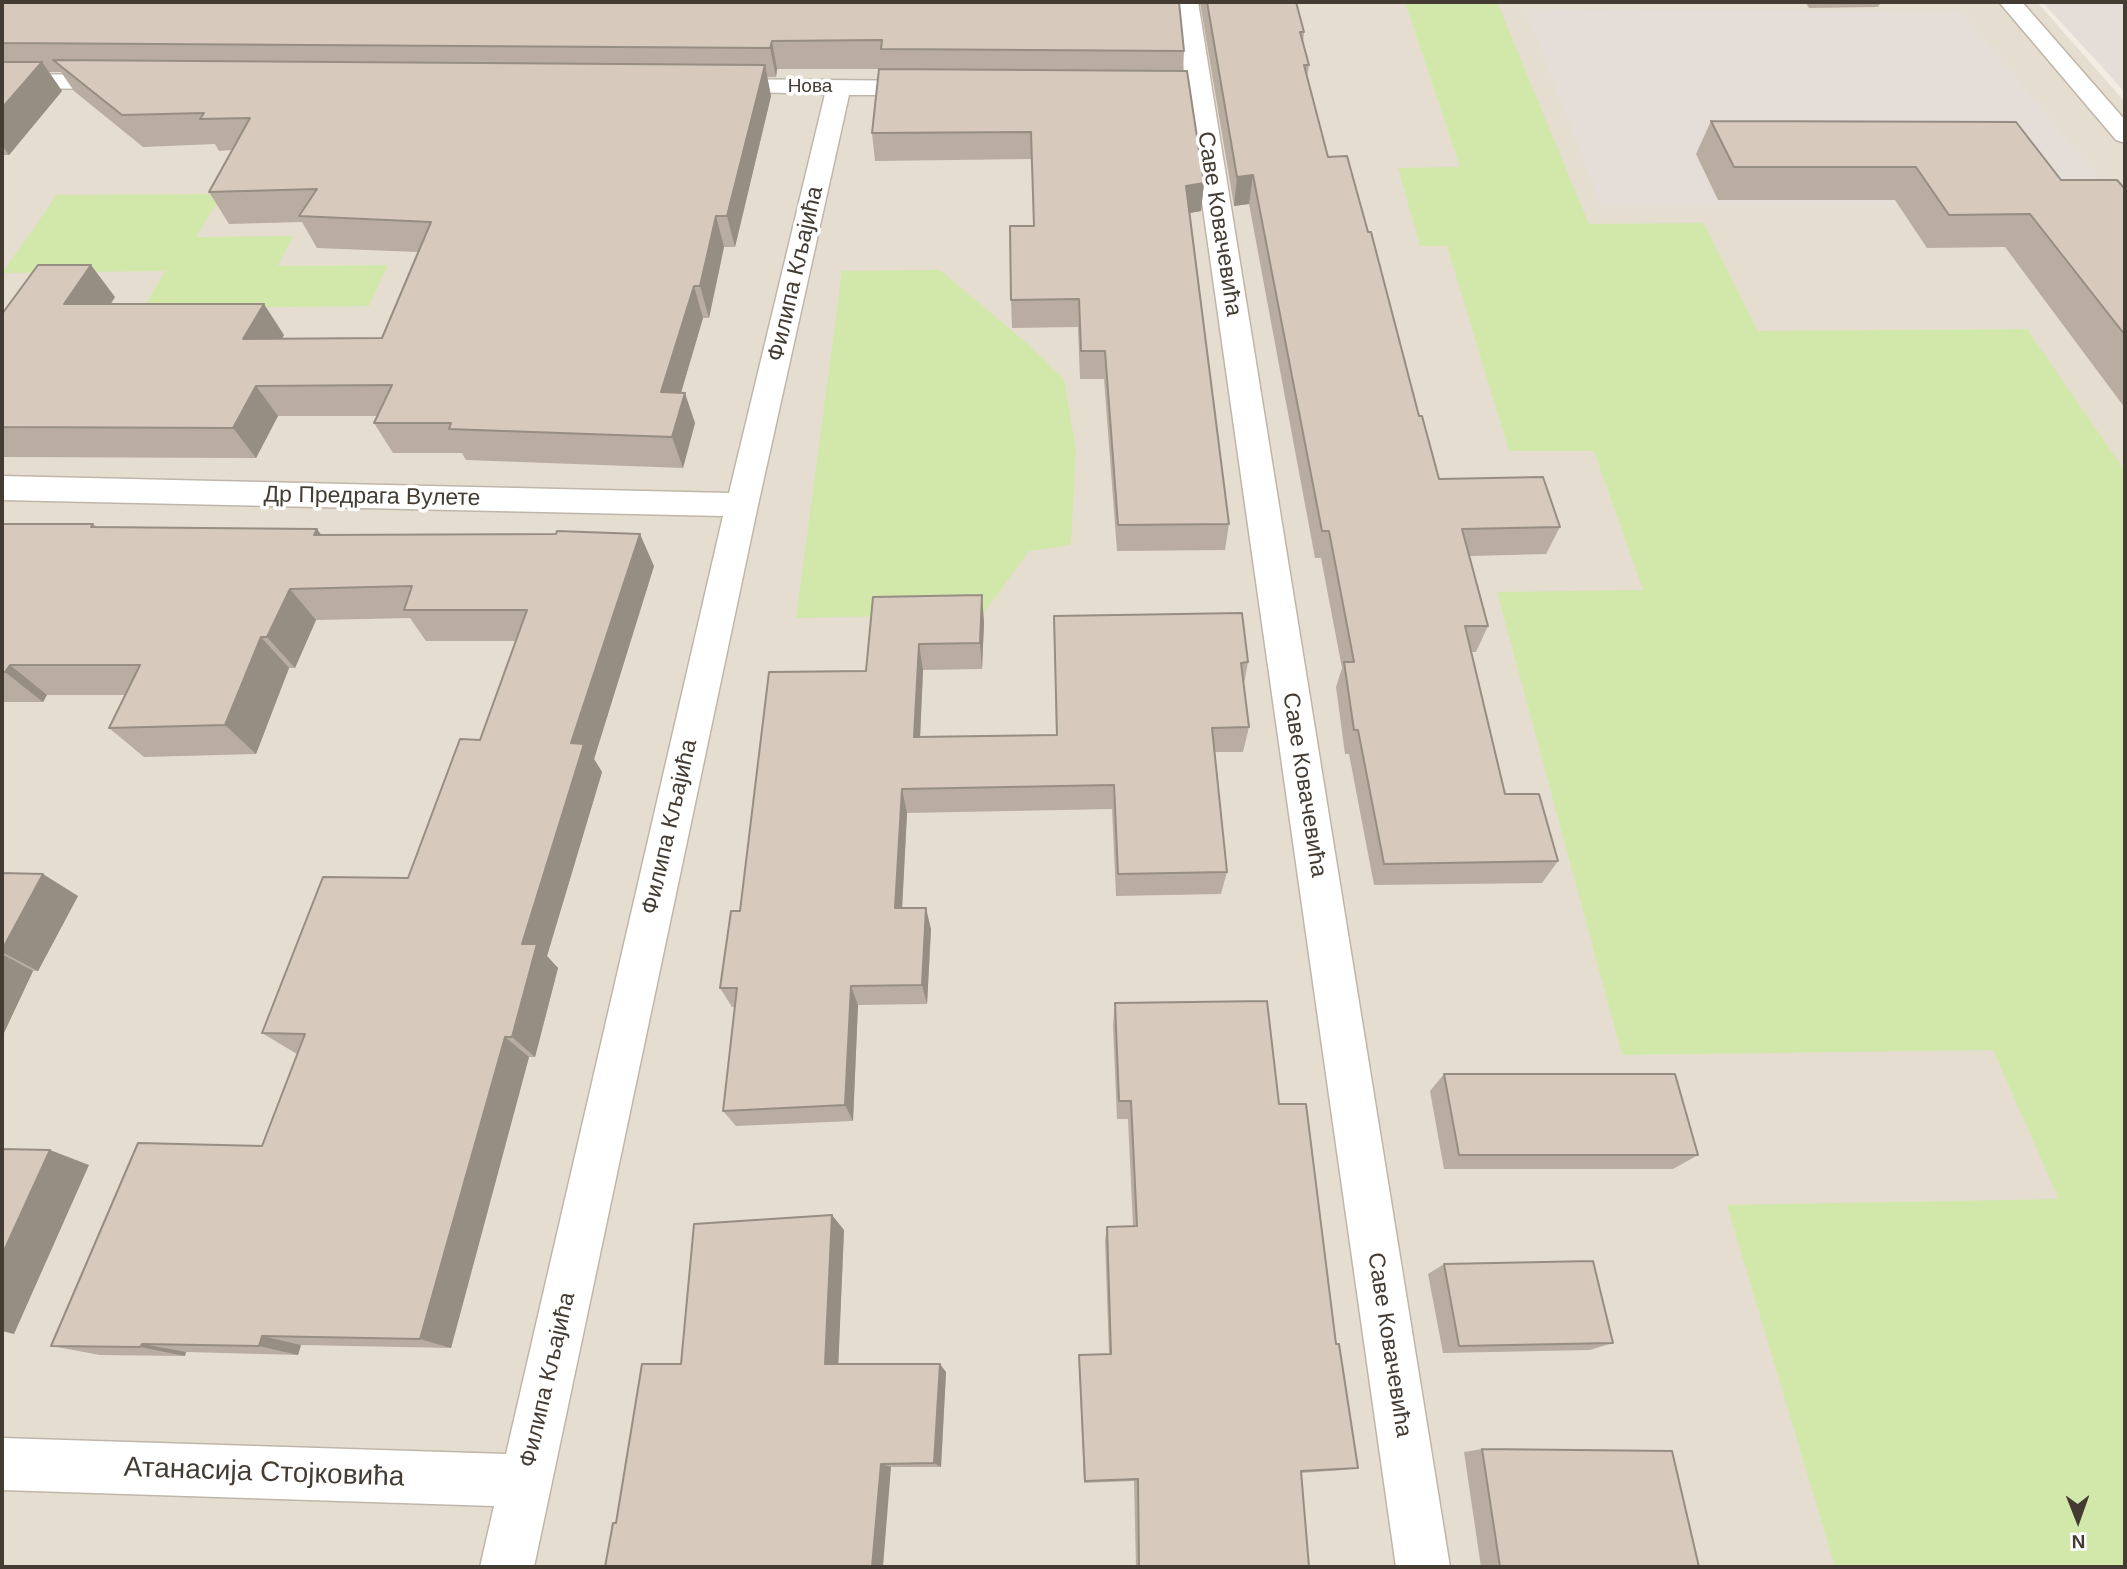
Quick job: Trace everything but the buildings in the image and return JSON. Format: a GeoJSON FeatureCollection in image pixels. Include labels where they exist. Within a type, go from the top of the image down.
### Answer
{"type":"FeatureCollection","features":[{"type":"Feature","properties":{"kind":"street","name":"Саве Ковачевића"},"geometry":{"type":"LineString","coordinates":[[1187,2],[1184,89],[1423,1567]]}},
{"type":"Feature","properties":{"kind":"street"},"geometry":{"type":"LineString","coordinates":[[2010,2],[2125,135]]}},
{"type":"Feature","properties":{"kind":"street"},"geometry":{"type":"LineString","coordinates":[[2,81],[141,82]]}},
{"type":"Feature","properties":{"kind":"street","name":"Нова"},"geometry":{"type":"LineString","coordinates":[[700,86],[950,88]]}},
{"type":"Feature","properties":{"kind":"street","name":"Филипа Кљајића"},"geometry":{"type":"LineString","coordinates":[[507,1567],[742,505],[839,88]]}},
{"type":"Feature","properties":{"kind":"street","name":"Др Предрага Вулете"},"geometry":{"type":"LineString","coordinates":[[2,488],[742,505]]}},
{"type":"Feature","properties":{"kind":"street","name":"Атанасија Стојковића"},"geometry":{"type":"LineString","coordinates":[[2,1464],[525,1481]]}},
{"type":"Feature","properties":{"kind":"shaded area"},"geometry":{"type":"Polygon","coordinates":[[[2,2],[2037,2],[2125,102],[2125,1567],[2,1567],[2,2]]]}},
{"type":"Feature","properties":{"kind":"shaded area"},"geometry":{"type":"Polygon","coordinates":[[[2042,2],[2125,2],[2125,93],[2106,71],[2042,2]]]}},
{"type":"Feature","properties":{"kind":"shaded area"},"geometry":{"type":"Polygon","coordinates":[[[1525,9],[1962,12],[2124,207],[1602,207],[1525,9]]]}},
{"type":"Feature","properties":{"kind":"green space"},"geometry":{"type":"Polygon","coordinates":[[[1405,2],[1497,2],[1589,224],[1703,223],[1758,331],[2027,329],[2125,471],[2125,1567],[1835,1567],[1727,1205],[2059,1199],[1993,1050],[1622,1055],[1497,592],[1643,590],[1594,451],[1509,451],[1447,246],[1420,246],[1398,168],[1460,167],[1405,2]]]}},
{"type":"Feature","properties":{"kind":"green space"},"geometry":{"type":"Polygon","coordinates":[[[222,194],[196,237],[293,236],[278,266],[388,265],[369,306],[143,309],[165,271],[2,273],[57,195],[222,194]]]}},
{"type":"Feature","properties":{"kind":"green space"},"geometry":{"type":"Polygon","coordinates":[[[940,270],[1030,346],[1064,379],[1076,449],[1071,545],[1029,551],[983,614],[796,618],[842,271],[940,270]]]}}]}
